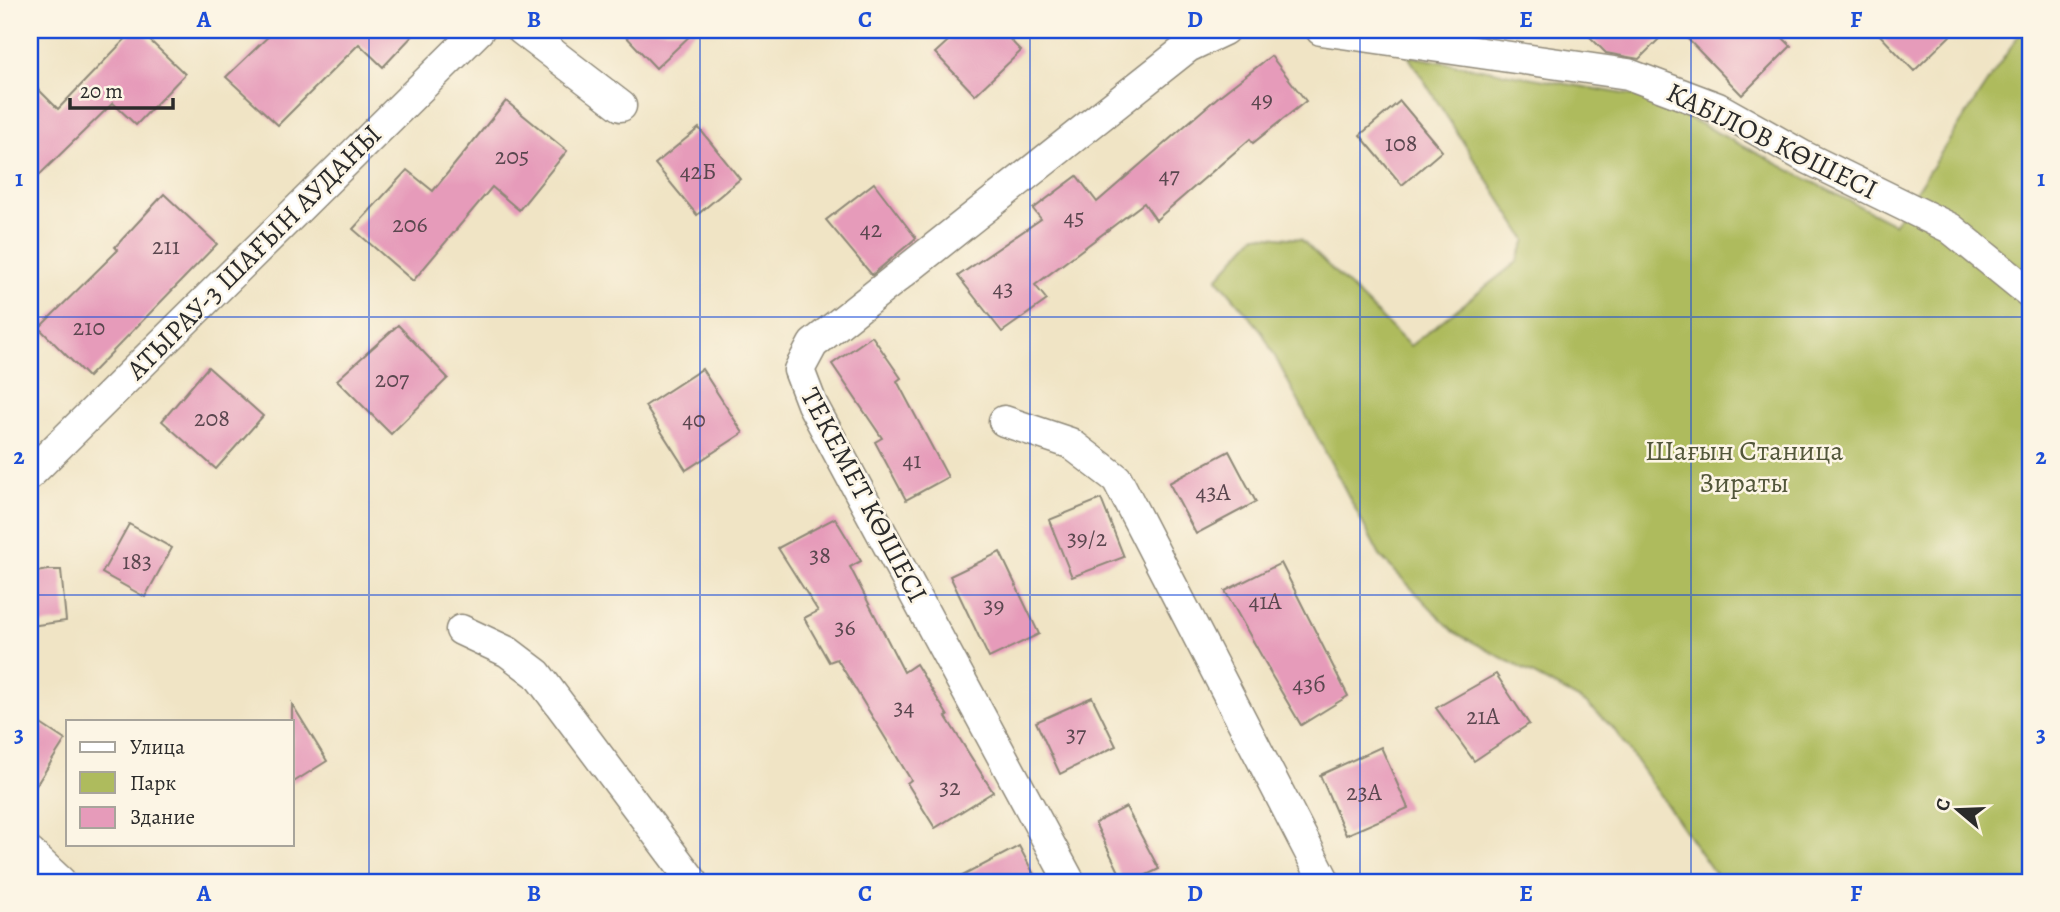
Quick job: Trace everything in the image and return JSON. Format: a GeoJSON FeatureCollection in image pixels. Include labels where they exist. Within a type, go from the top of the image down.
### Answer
{"type":"FeatureCollection","features":[{"type":"Feature","properties":{"kind":"street","name":"АТЫРАУ-3 ШАҒЫН АУДАНЫ"},"geometry":{"type":"LineString","coordinates":[[30,474],[479,30]]}},
{"type":"Feature","properties":{"kind":"street"},"geometry":{"type":"LineString","coordinates":[[522,30],[621,106]]}},
{"type":"Feature","properties":{"kind":"street","name":"ТЕКЕМЕТ КӨШЕСІ"},"geometry":{"type":"LineString","coordinates":[[1070,882],[819,416],[799,370],[813,344],[1188,47],[1224,30]]}},
{"type":"Feature","properties":{"kind":"street","name":"КАБІЛОВ КӨШЕСІ"},"geometry":{"type":"LineString","coordinates":[[1321,30],[1628,74],[1718,108],[1803,156],[1950,228],[2030,293]]}},
{"type":"Feature","properties":{"kind":"street"},"geometry":{"type":"LineString","coordinates":[[1004,421],[1070,443],[1117,479],[1325,882]]}},
{"type":"Feature","properties":{"kind":"street"},"geometry":{"type":"LineString","coordinates":[[461,629],[508,652],[537,674],[693,882]]}},
{"type":"Feature","properties":{"kind":"street"},"geometry":{"type":"LineString","coordinates":[[30,853],[61,882]]}},
{"type":"Feature","properties":{"kind":"green space","name":"Шағын Станица Зираты"},"geometry":{"type":"Polygon","coordinates":[[[2022,30],[2030,30],[2030,882],[1710,882],[1715,874],[1613,728],[1586,703],[1454,632],[1380,556],[1261,330],[1217,278],[1256,235],[1301,239],[1410,346],[1517,262],[1526,240],[1408,56],[1652,99],[1894,224],[2022,30]]]}},
{"type":"Feature","properties":{"kind":"building"},"geometry":{"type":"Polygon","coordinates":[[[134,30],[139,30],[185,74],[136,125],[113,103],[30,184],[30,81],[58,109],[134,30]]]}},
{"type":"Feature","properties":{"kind":"building"},"geometry":{"type":"Polygon","coordinates":[[[275,30],[418,30],[383,67],[359,44],[278,125],[226,77],[275,30]]]}},
{"type":"Feature","properties":{"kind":"building"},"geometry":{"type":"Polygon","coordinates":[[[620,30],[696,30],[656,68],[620,30]]]}},
{"type":"Feature","properties":{"kind":"building"},"geometry":{"type":"Polygon","coordinates":[[[960,30],[1001,30],[1021,51],[975,95],[935,53],[960,30]]]}},
{"type":"Feature","properties":{"kind":"building"},"geometry":{"type":"Polygon","coordinates":[[[1583,30],[1668,30],[1639,59],[1606,53],[1583,30]]]}},
{"type":"Feature","properties":{"kind":"building"},"geometry":{"type":"Polygon","coordinates":[[[1679,30],[1775,30],[1791,46],[1742,95],[1679,30]]]}},
{"type":"Feature","properties":{"kind":"building"},"geometry":{"type":"Polygon","coordinates":[[[1875,30],[1956,30],[1914,71],[1875,30]]]}},
{"type":"Feature","properties":{"kind":"building"},"geometry":{"type":"Polygon","coordinates":[[[1271,56],[1306,101],[1253,143],[1250,139],[1156,220],[1144,203],[1035,285],[1047,300],[1002,332],[958,276],[1041,219],[1033,209],[1077,176],[1097,202],[1218,97],[1271,56]]]}},
{"type":"Feature","properties":{"kind":"building"},"geometry":{"type":"Polygon","coordinates":[[[506,101],[567,151],[519,210],[492,187],[413,281],[353,229],[407,170],[433,191],[506,101]]]}},
{"type":"Feature","properties":{"kind":"building"},"geometry":{"type":"Polygon","coordinates":[[[1400,101],[1442,151],[1402,185],[1360,135],[1400,101]]]}},
{"type":"Feature","properties":{"kind":"building"},"geometry":{"type":"Polygon","coordinates":[[[699,128],[740,179],[697,215],[655,164],[699,128]]]}},
{"type":"Feature","properties":{"kind":"building"},"geometry":{"type":"Polygon","coordinates":[[[874,183],[916,238],[872,275],[826,220],[874,183]]]}},
{"type":"Feature","properties":{"kind":"building"},"geometry":{"type":"Polygon","coordinates":[[[164,194],[217,244],[88,377],[39,328],[118,250],[115,247],[164,194]]]}},
{"type":"Feature","properties":{"kind":"building"},"geometry":{"type":"Polygon","coordinates":[[[398,325],[448,378],[391,434],[337,380],[398,325]]]}},
{"type":"Feature","properties":{"kind":"building"},"geometry":{"type":"Polygon","coordinates":[[[872,336],[901,378],[897,381],[948,477],[906,500],[875,442],[882,438],[832,364],[872,336]]]}},
{"type":"Feature","properties":{"kind":"building"},"geometry":{"type":"Polygon","coordinates":[[[208,367],[263,416],[216,469],[162,421],[208,367]]]}},
{"type":"Feature","properties":{"kind":"building"},"geometry":{"type":"Polygon","coordinates":[[[702,369],[743,433],[686,470],[645,406],[702,369]]]}},
{"type":"Feature","properties":{"kind":"building"},"geometry":{"type":"Polygon","coordinates":[[[1229,451],[1256,502],[1196,534],[1169,483],[1229,451]]]}},
{"type":"Feature","properties":{"kind":"building"},"geometry":{"type":"Polygon","coordinates":[[[1101,499],[1124,557],[1072,577],[1049,520],[1101,499]]]}},
{"type":"Feature","properties":{"kind":"building"},"geometry":{"type":"Polygon","coordinates":[[[835,518],[861,561],[850,567],[904,672],[916,664],[993,792],[935,828],[907,783],[911,780],[837,659],[829,662],[804,618],[818,611],[778,548],[835,518]]]}},
{"type":"Feature","properties":{"kind":"building"},"geometry":{"type":"Polygon","coordinates":[[[129,524],[172,548],[145,597],[102,573],[129,524]]]}},
{"type":"Feature","properties":{"kind":"building"},"geometry":{"type":"Polygon","coordinates":[[[1000,552],[1039,634],[989,658],[950,576],[1000,552]]]}},
{"type":"Feature","properties":{"kind":"building"},"geometry":{"type":"Polygon","coordinates":[[[1281,563],[1348,696],[1301,725],[1225,591],[1281,563]]]}},
{"type":"Feature","properties":{"kind":"building"},"geometry":{"type":"Polygon","coordinates":[[[61,570],[66,621],[30,626],[30,573],[61,570]]]}},
{"type":"Feature","properties":{"kind":"building"},"geometry":{"type":"Polygon","coordinates":[[[1496,674],[1529,724],[1474,761],[1436,708],[1496,674]]]}},
{"type":"Feature","properties":{"kind":"building"},"geometry":{"type":"Polygon","coordinates":[[[1092,697],[1116,746],[1060,774],[1036,722],[1092,697]]]}},
{"type":"Feature","properties":{"kind":"building"},"geometry":{"type":"Polygon","coordinates":[[[292,704],[327,761],[294,782],[294,720],[292,704]]]}},
{"type":"Feature","properties":{"kind":"building"},"geometry":{"type":"Polygon","coordinates":[[[30,717],[65,740],[30,795],[30,717]]]}},
{"type":"Feature","properties":{"kind":"building"},"geometry":{"type":"Polygon","coordinates":[[[1381,747],[1408,808],[1346,835],[1320,775],[1381,747]]]}},
{"type":"Feature","properties":{"kind":"building"},"geometry":{"type":"Polygon","coordinates":[[[1126,807],[1159,869],[1132,882],[1124,882],[1095,823],[1126,807]]]}},
{"type":"Feature","properties":{"kind":"building"},"geometry":{"type":"Polygon","coordinates":[[[1019,846],[1038,882],[951,882],[1019,846]]]}}]}
